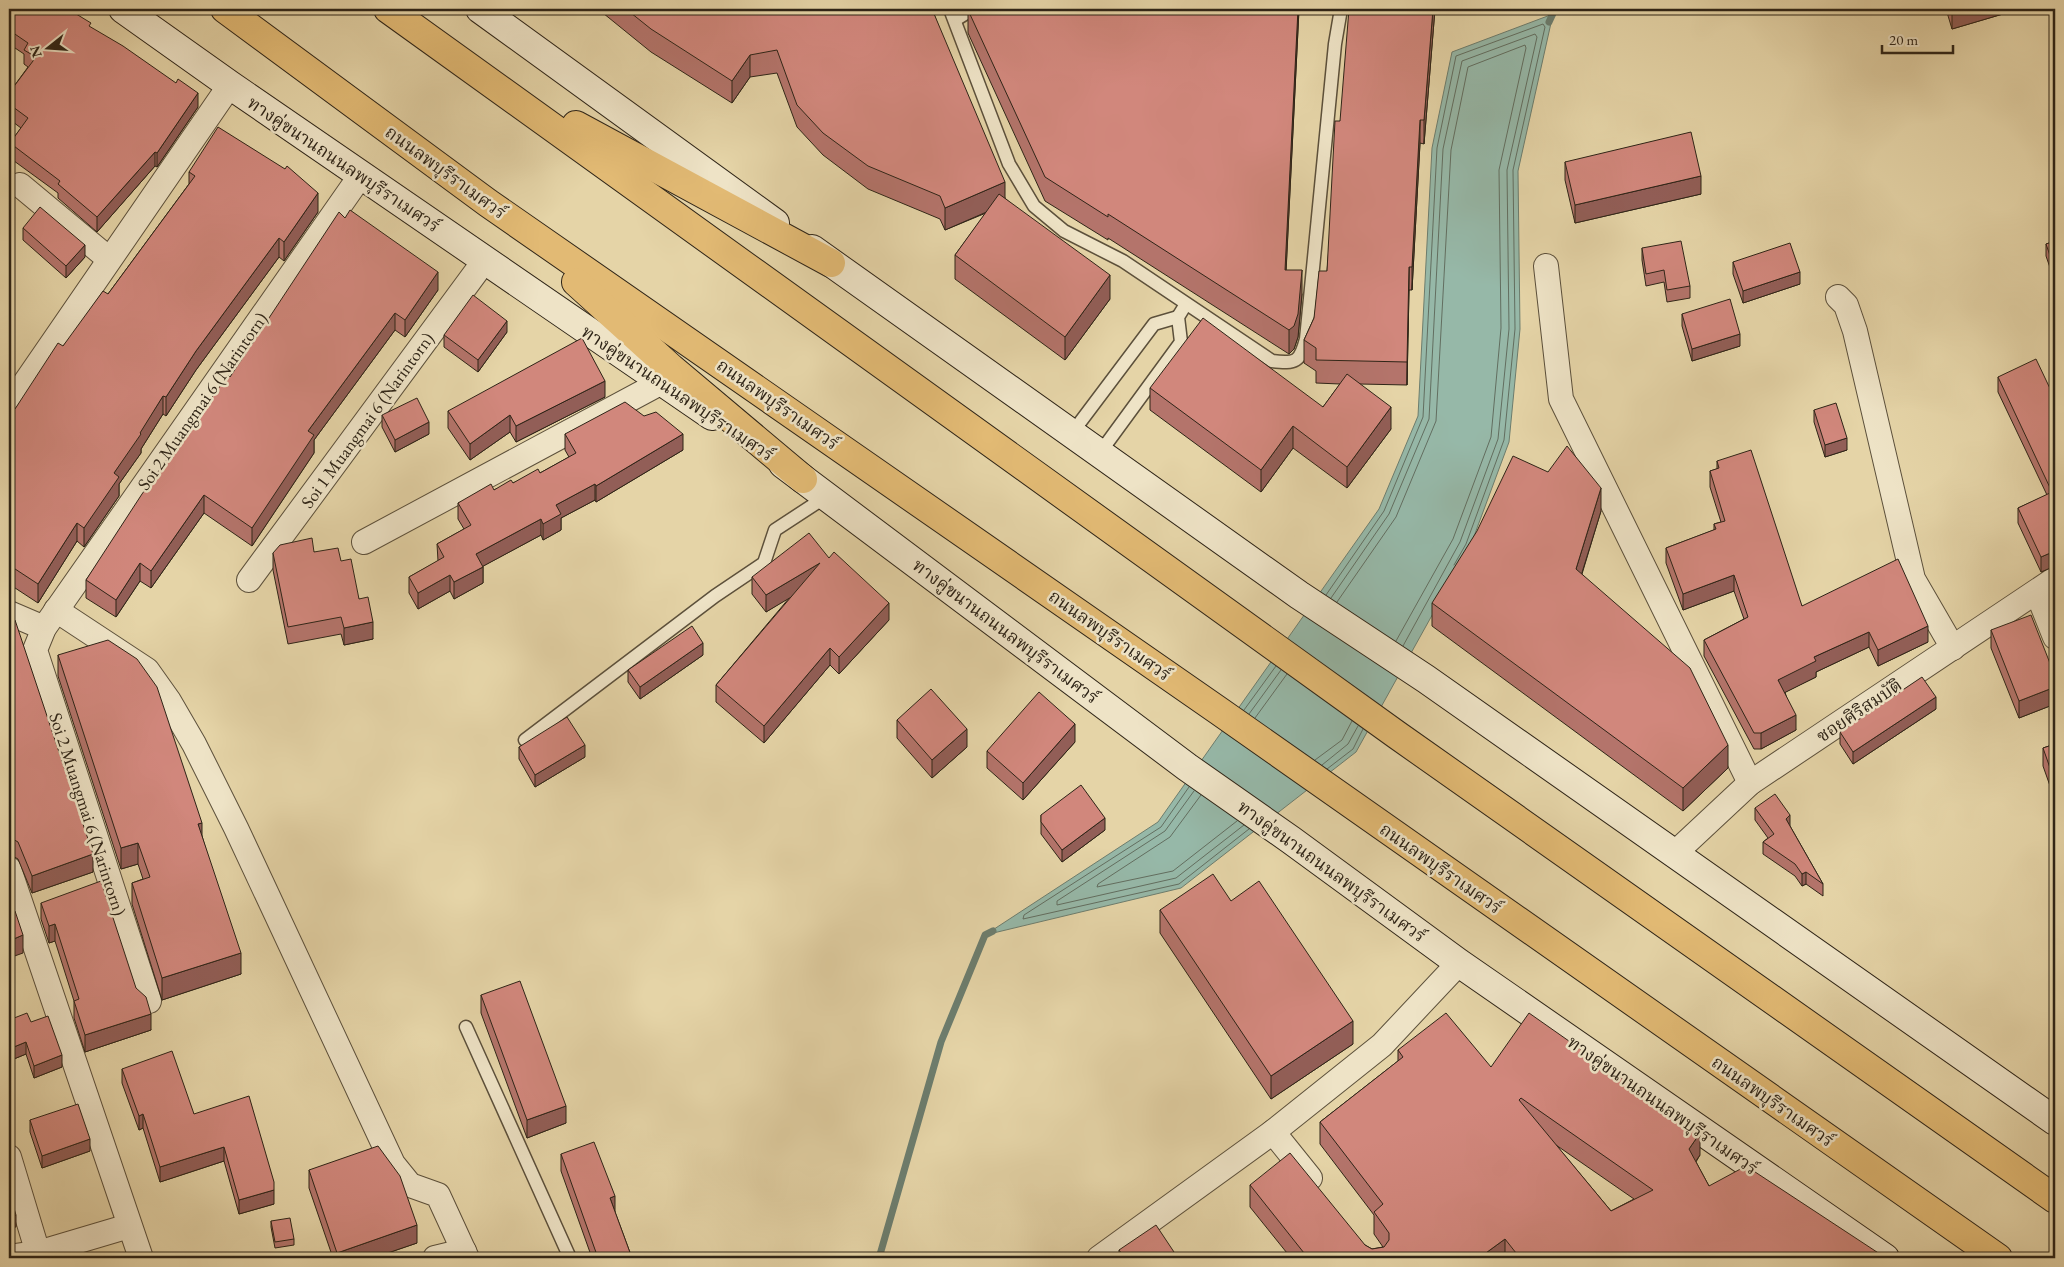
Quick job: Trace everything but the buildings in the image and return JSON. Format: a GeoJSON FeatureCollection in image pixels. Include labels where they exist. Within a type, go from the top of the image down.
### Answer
{"type":"FeatureCollection","features":[{"type":"Feature","properties":{"kind":"main road","name":"ทางคู่ขนานถนนลพบุรีราเมศวร์"},"geometry":{"type":"LineString","coordinates":[[124,9],[230,85],[804,479],[1187,767],[1291,840],[1459,964],[1885,1258]]}},
{"type":"Feature","properties":{"kind":"main road","name":"ถนนลพบุรีราเมศวร์"},"geometry":{"type":"LineString","coordinates":[[225,9],[488,203],[1219,711],[1998,1258]]}},
{"type":"Feature","properties":{"kind":"main road"},"geometry":{"type":"LineString","coordinates":[[388,9],[445,48],[1397,735],[2055,1199]]}},
{"type":"Feature","properties":{"kind":"main road"},"geometry":{"type":"LineString","coordinates":[[494,12],[831,263],[1299,595],[1426,680],[2055,1121]]}},
{"type":"Feature","properties":{"kind":"main road"},"geometry":{"type":"LineString","coordinates":[[445,48],[577,125],[831,263]]}},
{"type":"Feature","properties":{"kind":"main road"},"geometry":{"type":"LineString","coordinates":[[488,203],[671,368],[804,479]]}},
{"type":"Feature","properties":{"kind":"street"},"geometry":{"type":"LineString","coordinates":[[9,406],[230,85]]}},
{"type":"Feature","properties":{"kind":"street","name":"Soi 2 Muangmai 6 (Narintorn)"},"geometry":{"type":"LineString","coordinates":[[149,1001],[101,883],[34,650],[50,619],[361,175]]}},
{"type":"Feature","properties":{"kind":"street"},"geometry":{"type":"LineString","coordinates":[[20,185],[109,259]]}},
{"type":"Feature","properties":{"kind":"street","name":"Soi 1 Muangmai 6 (Narintorn)"},"geometry":{"type":"LineString","coordinates":[[249,580],[484,260]]}},
{"type":"Feature","properties":{"kind":"street"},"geometry":{"type":"LineString","coordinates":[[1546,266],[1561,399],[1750,783]]}},
{"type":"Feature","properties":{"kind":"street"},"geometry":{"type":"LineString","coordinates":[[1838,297],[1846,305],[1855,331],[1913,579],[1953,648]]}},
{"type":"Feature","properties":{"kind":"street"},"geometry":{"type":"LineString","coordinates":[[364,542],[662,382]]}},
{"type":"Feature","properties":{"kind":"street"},"geometry":{"type":"LineString","coordinates":[[2046,586],[2055,637]]}},
{"type":"Feature","properties":{"kind":"street","name":"ซอยศิริสมบัติ"},"geometry":{"type":"LineString","coordinates":[[1674,854],[1750,783],[2046,586]]}},
{"type":"Feature","properties":{"kind":"street"},"geometry":{"type":"LineString","coordinates":[[9,613],[50,619],[147,670],[169,700],[194,744],[236,828],[393,1164],[410,1184],[438,1196],[466,1254],[435,1258]]}},
{"type":"Feature","properties":{"kind":"street"},"geometry":{"type":"LineString","coordinates":[[9,869],[128,1226],[141,1258]]}},
{"type":"Feature","properties":{"kind":"street"},"geometry":{"type":"LineString","coordinates":[[1100,1258],[1273,1132],[1382,1045],[1459,964]]}},
{"type":"Feature","properties":{"kind":"street"},"geometry":{"type":"LineString","coordinates":[[1273,1132],[1321,1192]]}},
{"type":"Feature","properties":{"kind":"street"},"geometry":{"type":"LineString","coordinates":[[9,1157],[38,1253]]}},
{"type":"Feature","properties":{"kind":"street"},"geometry":{"type":"LineString","coordinates":[[9,1257],[38,1253],[128,1226]]}},
{"type":"Feature","properties":{"kind":"lane"},"geometry":{"type":"LineString","coordinates":[[973,9],[952,15],[1009,164],[1034,206],[1064,232],[1123,261],[1272,361],[1294,362],[1302,353],[1307,329],[1335,44],[1342,9]]}},
{"type":"Feature","properties":{"kind":"lane"},"geometry":{"type":"LineString","coordinates":[[1100,454],[1181,342],[1178,317],[1186,304]]}},
{"type":"Feature","properties":{"kind":"lane"},"geometry":{"type":"LineString","coordinates":[[1072,433],[1154,324],[1178,317]]}},
{"type":"Feature","properties":{"kind":"lane"},"geometry":{"type":"LineString","coordinates":[[525,740],[715,596],[764,563],[775,530],[827,496]]}},
{"type":"Feature","properties":{"kind":"lane"},"geometry":{"type":"LineString","coordinates":[[466,1027],[570,1258]]}},
{"type":"Feature","properties":{"kind":"water"},"geometry":{"type":"Polygon","coordinates":[[[1553,14],[1518,171],[1520,329],[1509,442],[1470,547],[1356,752],[1181,888],[985,935],[1158,822],[1379,509],[1418,416],[1432,148],[1452,52],[1553,14]]]}},
{"type":"Feature","properties":{"kind":"waterway"},"geometry":{"type":"LineString","coordinates":[[1549,22],[1555,9]]}},
{"type":"Feature","properties":{"kind":"waterway"},"geometry":{"type":"LineString","coordinates":[[879,1258],[941,1042],[985,935],[993,931]]}}]}
